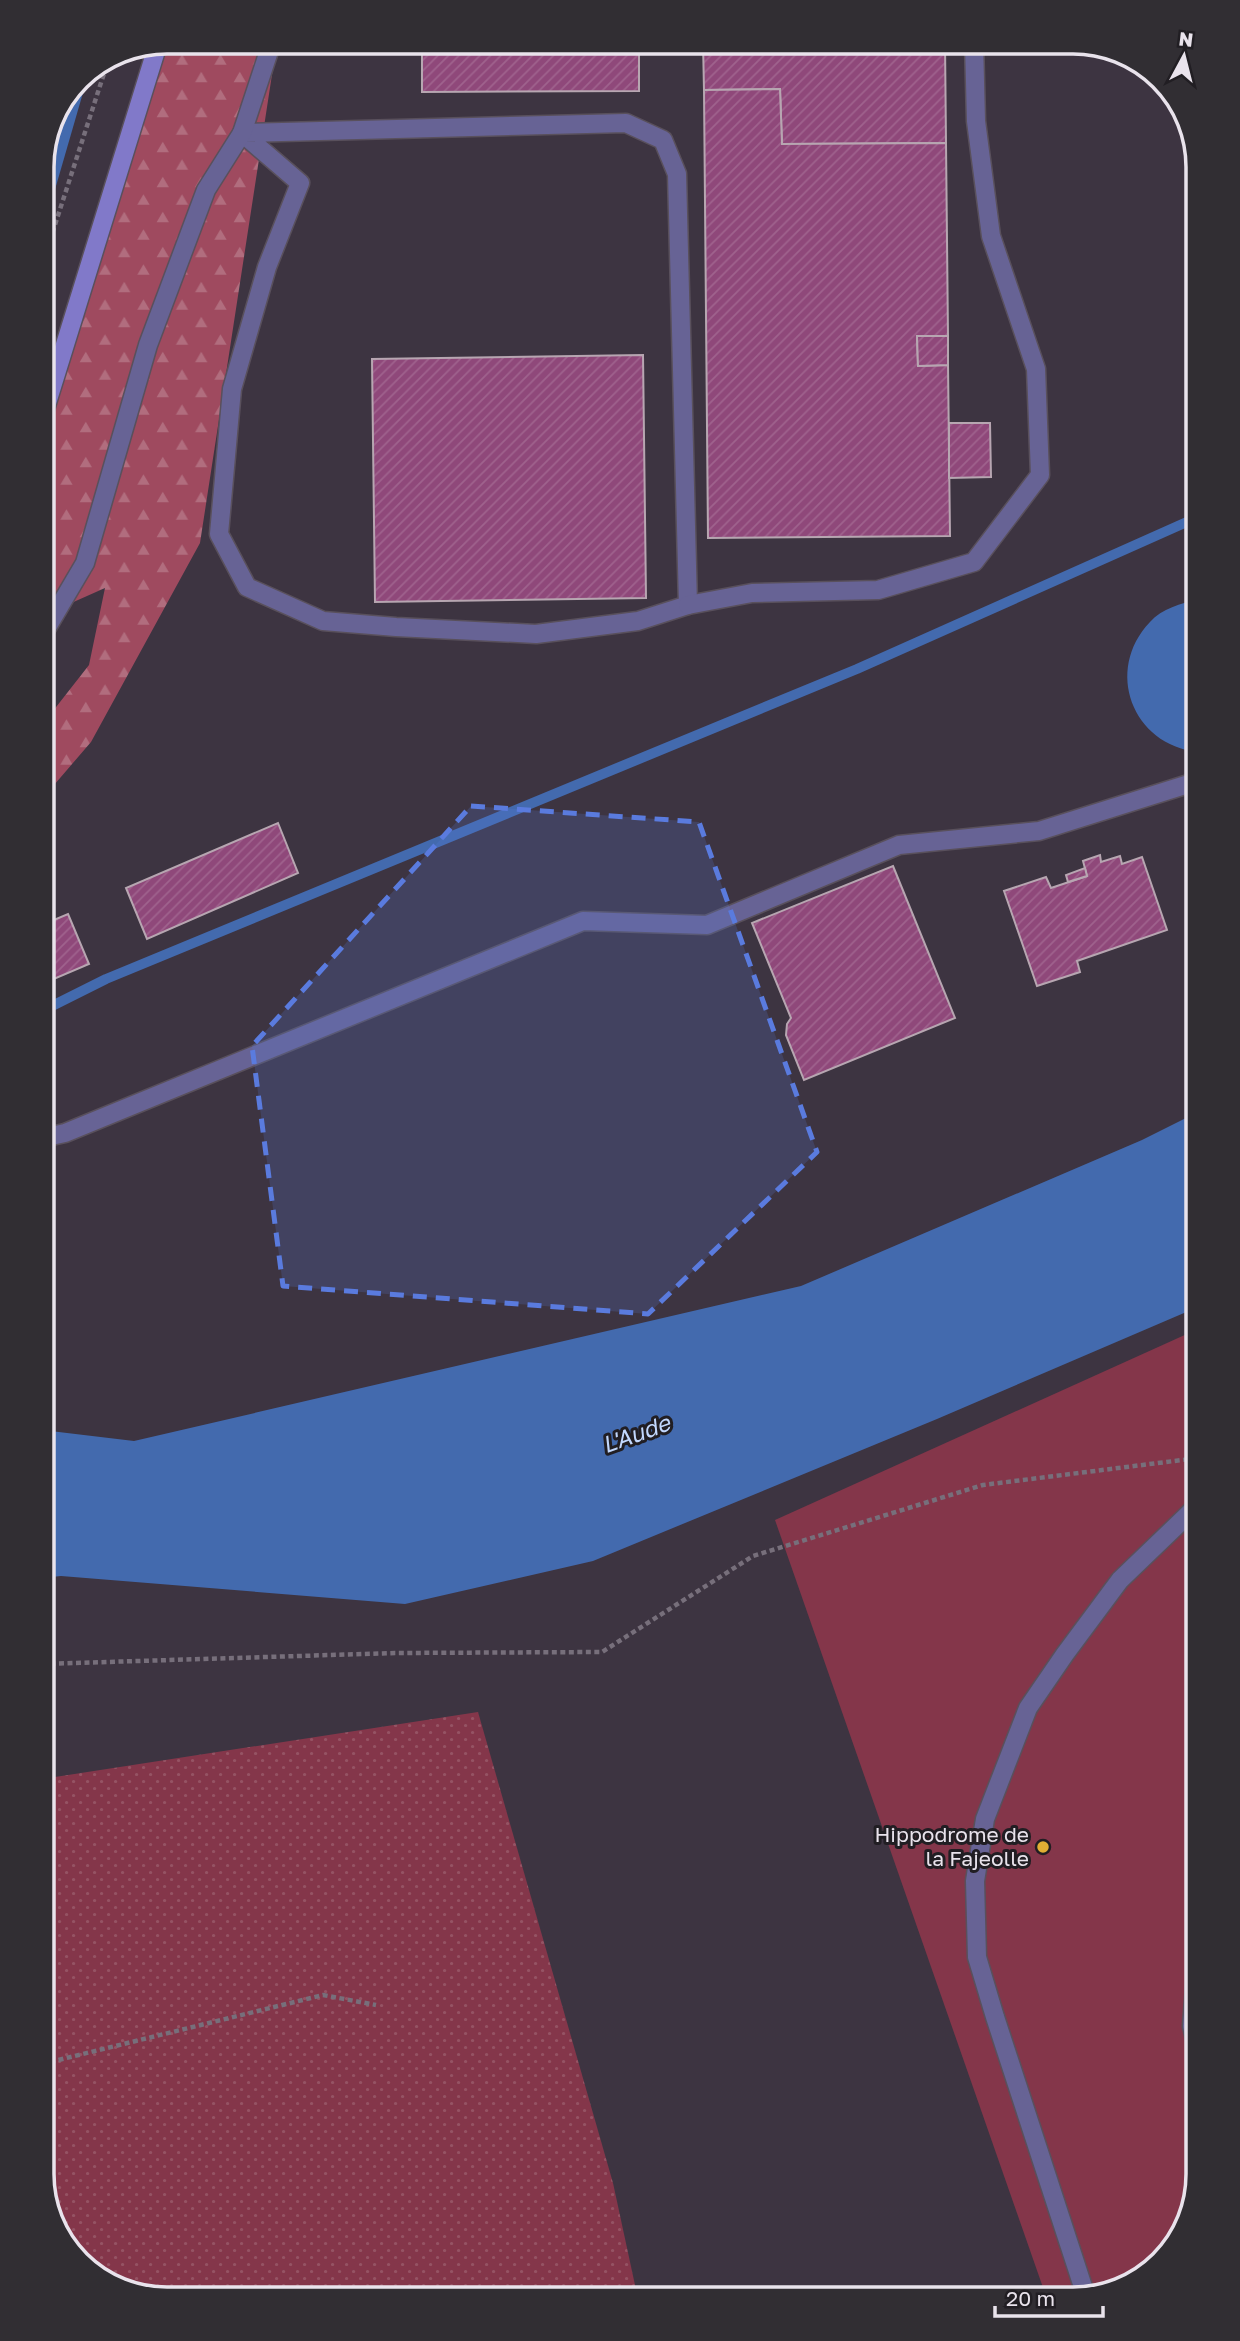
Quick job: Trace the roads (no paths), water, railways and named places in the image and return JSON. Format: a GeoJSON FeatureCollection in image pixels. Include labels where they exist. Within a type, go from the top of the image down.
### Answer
{"type":"FeatureCollection","features":[{"type":"Feature","properties":{"kind":"main road"},"geometry":{"type":"LineString","coordinates":[[54,381],[156,55]]}},
{"type":"Feature","properties":{"kind":"lane"},"geometry":{"type":"LineString","coordinates":[[54,616],[85,563],[148,345],[206,190],[242,133],[268,54]]}},
{"type":"Feature","properties":{"kind":"lane"},"geometry":{"type":"LineString","coordinates":[[242,133],[300,183],[267,267],[232,389],[219,534],[247,587],[323,621],[536,634],[638,621],[688,605],[752,593],[878,590],[974,562],[1040,475],[1036,369],[992,236],[976,121],[974,54]]}},
{"type":"Feature","properties":{"kind":"lane"},"geometry":{"type":"LineString","coordinates":[[242,133],[626,122],[663,140],[677,174],[688,605]]}},
{"type":"Feature","properties":{"kind":"lane"},"geometry":{"type":"LineString","coordinates":[[54,1135],[583,921],[707,925],[899,845],[1039,831],[1186,785]]}},
{"type":"Feature","properties":{"kind":"lane"},"geometry":{"type":"LineString","coordinates":[[1083,2286],[977,1957],[975,1881],[985,1819],[1028,1708],[1120,1580],[1186,1517]]}},
{"type":"Feature","properties":{"kind":"water"},"geometry":{"type":"Polygon","coordinates":[[[83,94],[54,192],[54,160],[58,138],[66,117],[83,94]]]}},
{"type":"Feature","properties":{"kind":"water"},"geometry":{"type":"Polygon","coordinates":[[[1186,603],[1186,749],[1156,735],[1142,720],[1132,702],[1128,682],[1129,662],[1136,641],[1155,617],[1186,603]]]}},
{"type":"Feature","properties":{"kind":"water","name":"L'Aude"},"geometry":{"type":"Polygon","coordinates":[[[1186,1118],[1186,1312],[937,1419],[593,1561],[405,1604],[54,1577],[54,1431],[134,1441],[801,1286],[1142,1140],[1186,1118]]]}},
{"type":"Feature","properties":{"kind":"waterway"},"geometry":{"type":"LineString","coordinates":[[54,1005],[106,979],[857,669],[1186,522]]}},
{"type":"Feature","properties":{"kind":"place","name":"Hippodrome de la Fajeolle"},"geometry":{"type":"Point","coordinates":[1043,1847]}}]}
